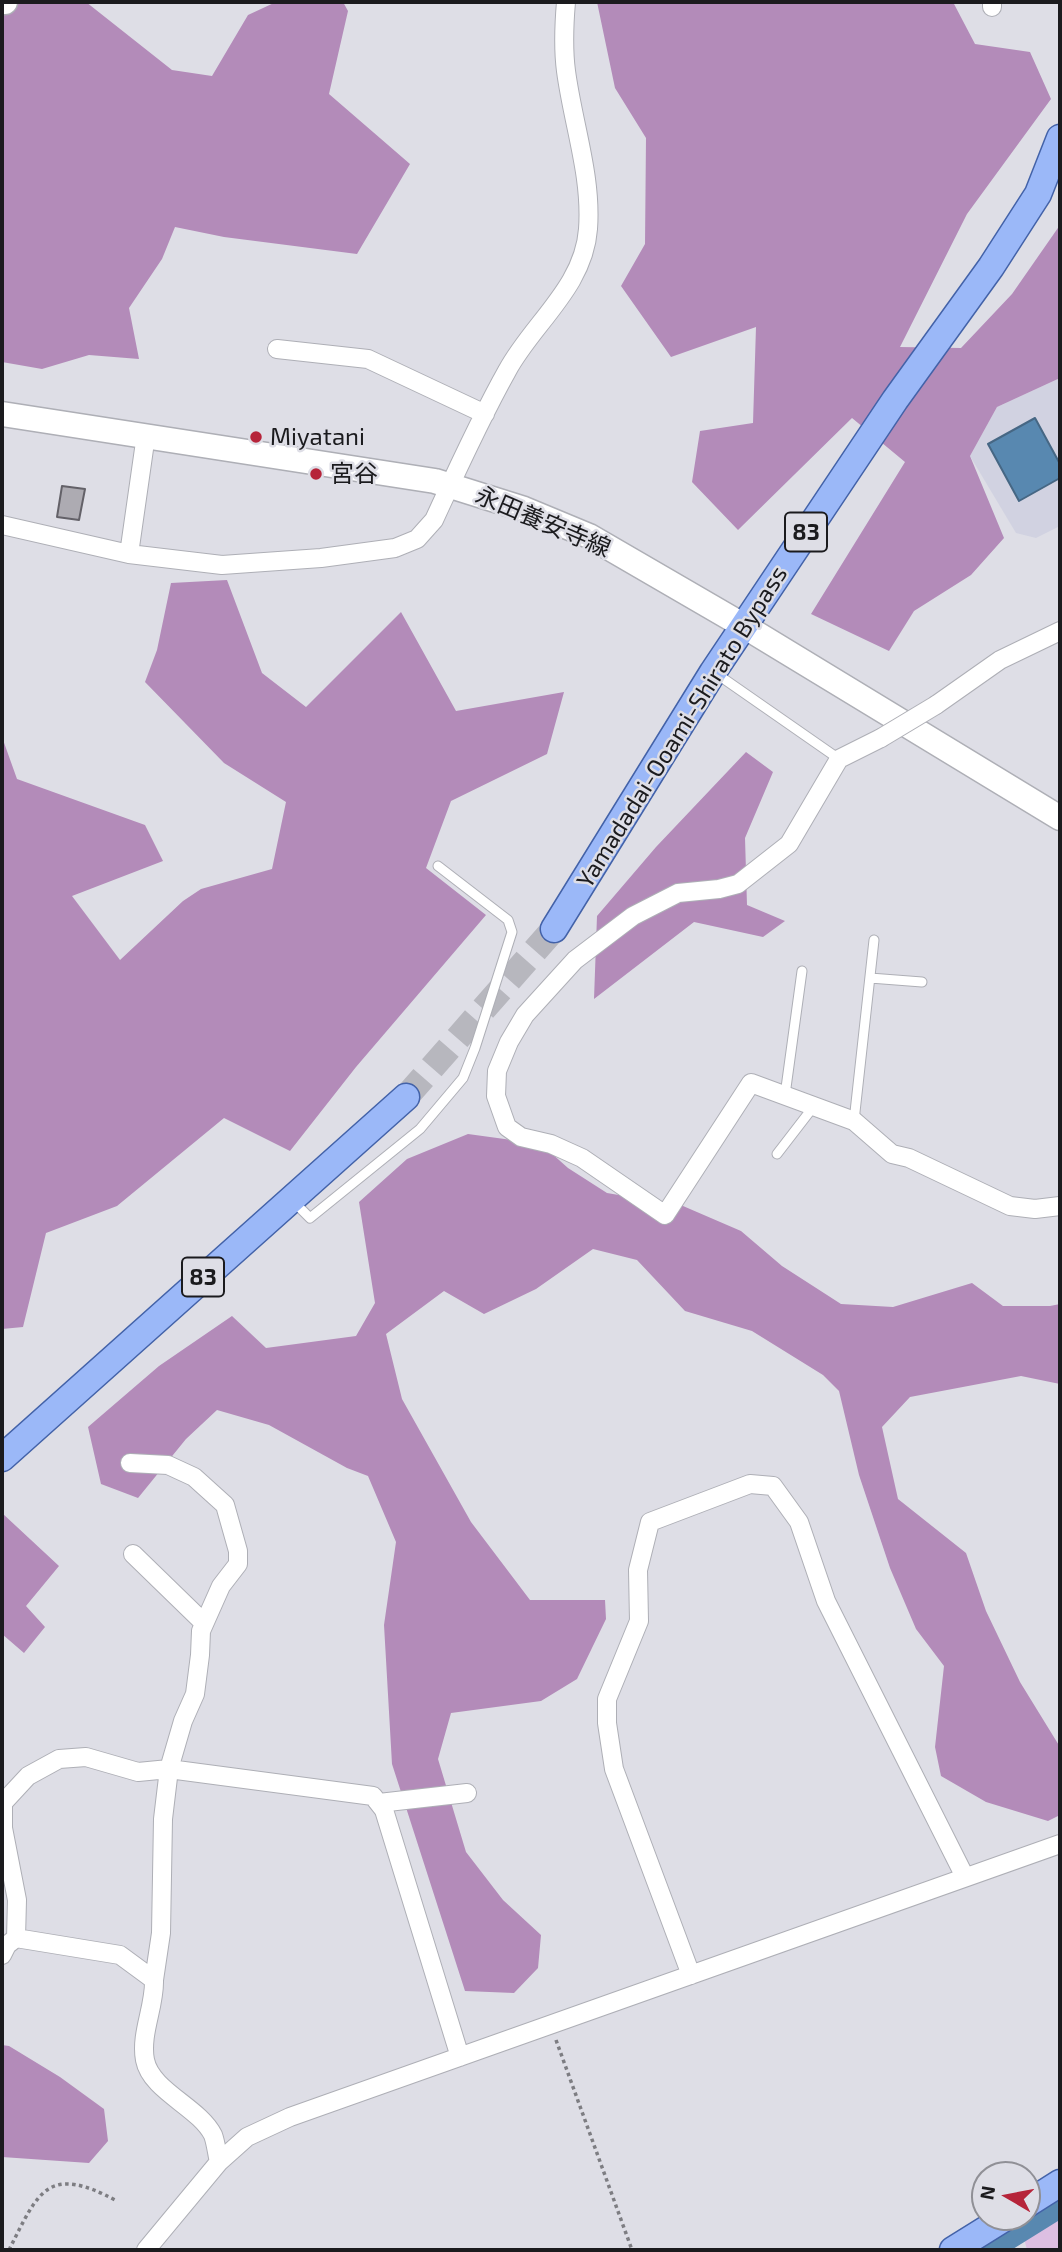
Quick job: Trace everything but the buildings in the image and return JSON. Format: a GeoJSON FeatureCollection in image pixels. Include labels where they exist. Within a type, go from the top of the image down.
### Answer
{"type":"FeatureCollection","features":[{"type":"Feature","properties":{"kind":"main road","name":"Yamadadai-Ooami-Shirato Bypass"},"geometry":{"type":"LineString","coordinates":[[554,929],[713,672],[895,400],[991,267],[1038,194],[1060,138]]}},
{"type":"Feature","properties":{"kind":"main road","name":"83"},"geometry":{"type":"LineString","coordinates":[[2,1458],[406,1097]]}},
{"type":"Feature","properties":{"kind":"main road"},"geometry":{"type":"LineString","coordinates":[[1041,2195],[1060,2183]]}},
{"type":"Feature","properties":{"kind":"main road"},"geometry":{"type":"LineString","coordinates":[[954,2250],[984,2231]]}},
{"type":"Feature","properties":{"kind":"street"},"geometry":{"type":"LineString","coordinates":[[2,525],[129,554],[222,565],[321,558],[395,548],[417,539],[434,520],[508,369],[539,324],[564,295],[577,270],[588,231],[586,177],[566,71],[563,33],[566,2]]}},
{"type":"Feature","properties":{"kind":"street"},"geometry":{"type":"LineString","coordinates":[[277,349],[368,359],[485,414]]}},
{"type":"Feature","properties":{"kind":"street","name":"永田養安寺線"},"geometry":{"type":"LineString","coordinates":[[2,414],[450,485],[524,509],[589,536],[744,626],[1060,818]]}},
{"type":"Feature","properties":{"kind":"street"},"geometry":{"type":"LineString","coordinates":[[129,554],[146,435]]}},
{"type":"Feature","properties":{"kind":"street"},"geometry":{"type":"LineString","coordinates":[[1060,631],[1000,660],[936,705],[839,759],[789,844],[738,884],[678,894],[633,916],[575,960],[525,1015],[509,1042],[498,1071],[496,1096],[507,1127],[521,1137],[551,1144],[582,1158],[665,1215],[751,1083],[854,1121],[892,1154],[909,1158],[1010,1206],[1035,1209],[1060,1206]]}},
{"type":"Feature","properties":{"kind":"street"},"geometry":{"type":"LineString","coordinates":[[130,1464],[168,1465],[194,1477],[225,1505],[238,1551],[237,1564],[221,1586],[201,1631],[195,1694],[183,1721],[169,1769],[163,1819],[161,1933],[145,2041],[145,2061],[155,2078],[199,2118],[213,2135],[219,2162]]}},
{"type":"Feature","properties":{"kind":"street"},"geometry":{"type":"LineString","coordinates":[[691,1975],[614,1769],[607,1723],[607,1699],[639,1621],[638,1570],[650,1522],[750,1484],[773,1486],[799,1521],[826,1601],[965,1877]]}},
{"type":"Feature","properties":{"kind":"street"},"geometry":{"type":"LineString","coordinates":[[133,1554],[205,1623]]}},
{"type":"Feature","properties":{"kind":"street"},"geometry":{"type":"LineString","coordinates":[[16,1938],[17,1900],[3,1828],[4,1803],[28,1776],[59,1759],[86,1757],[138,1772],[169,1769],[373,1796],[384,1810],[460,2057]]}},
{"type":"Feature","properties":{"kind":"street"},"geometry":{"type":"LineString","coordinates":[[379,1803],[467,1793]]}},
{"type":"Feature","properties":{"kind":"street"},"geometry":{"type":"LineString","coordinates":[[146,2250],[219,2162],[247,2137],[290,2117],[1060,1844]]}},
{"type":"Feature","properties":{"kind":"street"},"geometry":{"type":"LineString","coordinates":[[2,1955],[7,1945],[16,1938],[120,1955],[153,1980]]}},
{"type":"Feature","properties":{"kind":"lane"},"geometry":{"type":"LineString","coordinates":[[713,672],[839,759]]}},
{"type":"Feature","properties":{"kind":"lane"},"geometry":{"type":"LineString","coordinates":[[290,1199],[310,1218],[420,1129],[463,1077],[512,932],[508,920],[438,866]]}},
{"type":"Feature","properties":{"kind":"lane"},"geometry":{"type":"LineString","coordinates":[[854,1121],[874,940]]}},
{"type":"Feature","properties":{"kind":"lane"},"geometry":{"type":"LineString","coordinates":[[785,1095],[802,971]]}},
{"type":"Feature","properties":{"kind":"lane"},"geometry":{"type":"LineString","coordinates":[[870,978],[922,982]]}},
{"type":"Feature","properties":{"kind":"lane"},"geometry":{"type":"LineString","coordinates":[[777,1154],[814,1106]]}},
{"type":"Feature","properties":{"kind":"path"},"geometry":{"type":"LineString","coordinates":[[550,2025],[632,2250]]}},
{"type":"Feature","properties":{"kind":"path"},"geometry":{"type":"LineString","coordinates":[[9,2250],[30,2210],[44,2191],[54,2185],[65,2182],[117,2201]]}},
{"type":"Feature","properties":{"kind":"shaded area"},"geometry":{"type":"Polygon","coordinates":[[[2,2],[86,2],[172,70],[212,76],[248,15],[276,2],[343,2],[348,11],[329,94],[410,164],[357,254],[224,237],[175,227],[162,259],[129,308],[139,359],[89,355],[42,369],[2,362],[2,2]]]}},
{"type":"Feature","properties":{"kind":"shaded area"},"geometry":{"type":"Polygon","coordinates":[[[597,2],[953,2],[975,44],[1030,52],[1051,99],[967,214],[900,347],[961,348],[1012,294],[1060,225],[1060,378],[997,407],[970,456],[1004,538],[971,575],[914,611],[889,651],[811,614],[905,462],[852,418],[738,530],[692,482],[700,431],[753,423],[756,327],[671,357],[621,286],[645,244],[646,138],[615,88],[597,2]]]}},
{"type":"Feature","properties":{"kind":"shaded area"},"geometry":{"type":"Polygon","coordinates":[[[1060,378],[1060,526],[1036,538],[1016,533],[970,456],[997,407],[1060,378]]]}},
{"type":"Feature","properties":{"kind":"shaded area"},"geometry":{"type":"Polygon","coordinates":[[[227,580],[262,673],[306,707],[401,612],[456,711],[564,692],[547,754],[451,801],[426,868],[486,915],[356,1067],[290,1151],[224,1118],[117,1206],[46,1233],[23,1327],[2,1329],[2,737],[17,779],[145,825],[163,861],[72,896],[120,960],[183,901],[201,889],[272,869],[286,802],[224,763],[145,682],[157,650],[171,583],[227,580]]]}},
{"type":"Feature","properties":{"kind":"shaded area"},"geometry":{"type":"Polygon","coordinates":[[[746,752],[773,772],[745,838],[747,905],[785,921],[763,937],[694,922],[594,999],[597,916],[656,847],[746,752]]]}},
{"type":"Feature","properties":{"kind":"shaded area"},"geometry":{"type":"Polygon","coordinates":[[[468,1134],[541,1144],[568,1168],[607,1193],[683,1206],[741,1231],[782,1266],[841,1304],[893,1307],[972,1283],[1003,1306],[1060,1304],[1060,1384],[1021,1376],[910,1397],[882,1427],[898,1499],[966,1553],[986,1611],[1020,1682],[1060,1747],[1060,1815],[1048,1821],[986,1802],[941,1776],[935,1747],[944,1666],[916,1629],[890,1568],[859,1475],[839,1391],[823,1375],[752,1331],[685,1311],[637,1260],[593,1249],[536,1289],[484,1314],[444,1291],[386,1334],[402,1399],[471,1522],[530,1600],[605,1600],[606,1619],[577,1679],[541,1701],[451,1713],[438,1759],[466,1852],[503,1900],[541,1935],[538,1968],[514,1993],[465,1991],[392,1764],[384,1625],[396,1542],[368,1476],[347,1468],[269,1425],[217,1410],[186,1439],[138,1498],[101,1484],[88,1427],[159,1366],[232,1316],[266,1348],[356,1336],[375,1303],[359,1202],[407,1159],[468,1134]]]}},
{"type":"Feature","properties":{"kind":"shaded area"},"geometry":{"type":"Polygon","coordinates":[[[2,1513],[59,1566],[26,1606],[45,1627],[24,1653],[2,1634],[2,1513]]]}},
{"type":"Feature","properties":{"kind":"shaded area"},"geometry":{"type":"Polygon","coordinates":[[[2,2045],[9,2046],[60,2077],[104,2109],[108,2141],[89,2163],[2,2157],[2,2045]]]}},
{"type":"Feature","properties":{"kind":"shaded area"},"geometry":{"type":"Polygon","coordinates":[[[1060,2216],[1060,2250],[1027,2250],[1024,2238],[1035,2231],[1041,2231],[1041,2228],[1060,2216]]]}},
{"type":"Feature","properties":{"kind":"water"},"geometry":{"type":"Polygon","coordinates":[[[1035,418],[1060,464],[1060,478],[1019,501],[988,444],[1035,418]]]}},
{"type":"Feature","properties":{"kind":"waterway"},"geometry":{"type":"LineString","coordinates":[[981,2250],[1060,2201]]}},
{"type":"Feature","properties":{"kind":"tunnel"},"geometry":{"type":"LineString","coordinates":[[406,1097],[554,929]]}},
{"type":"Feature","properties":{"kind":"place","name":"Miyatani"},"geometry":{"type":"Point","coordinates":[256,437]}},
{"type":"Feature","properties":{"kind":"place","name":"宮谷"},"geometry":{"type":"Point","coordinates":[316,474]}}]}
